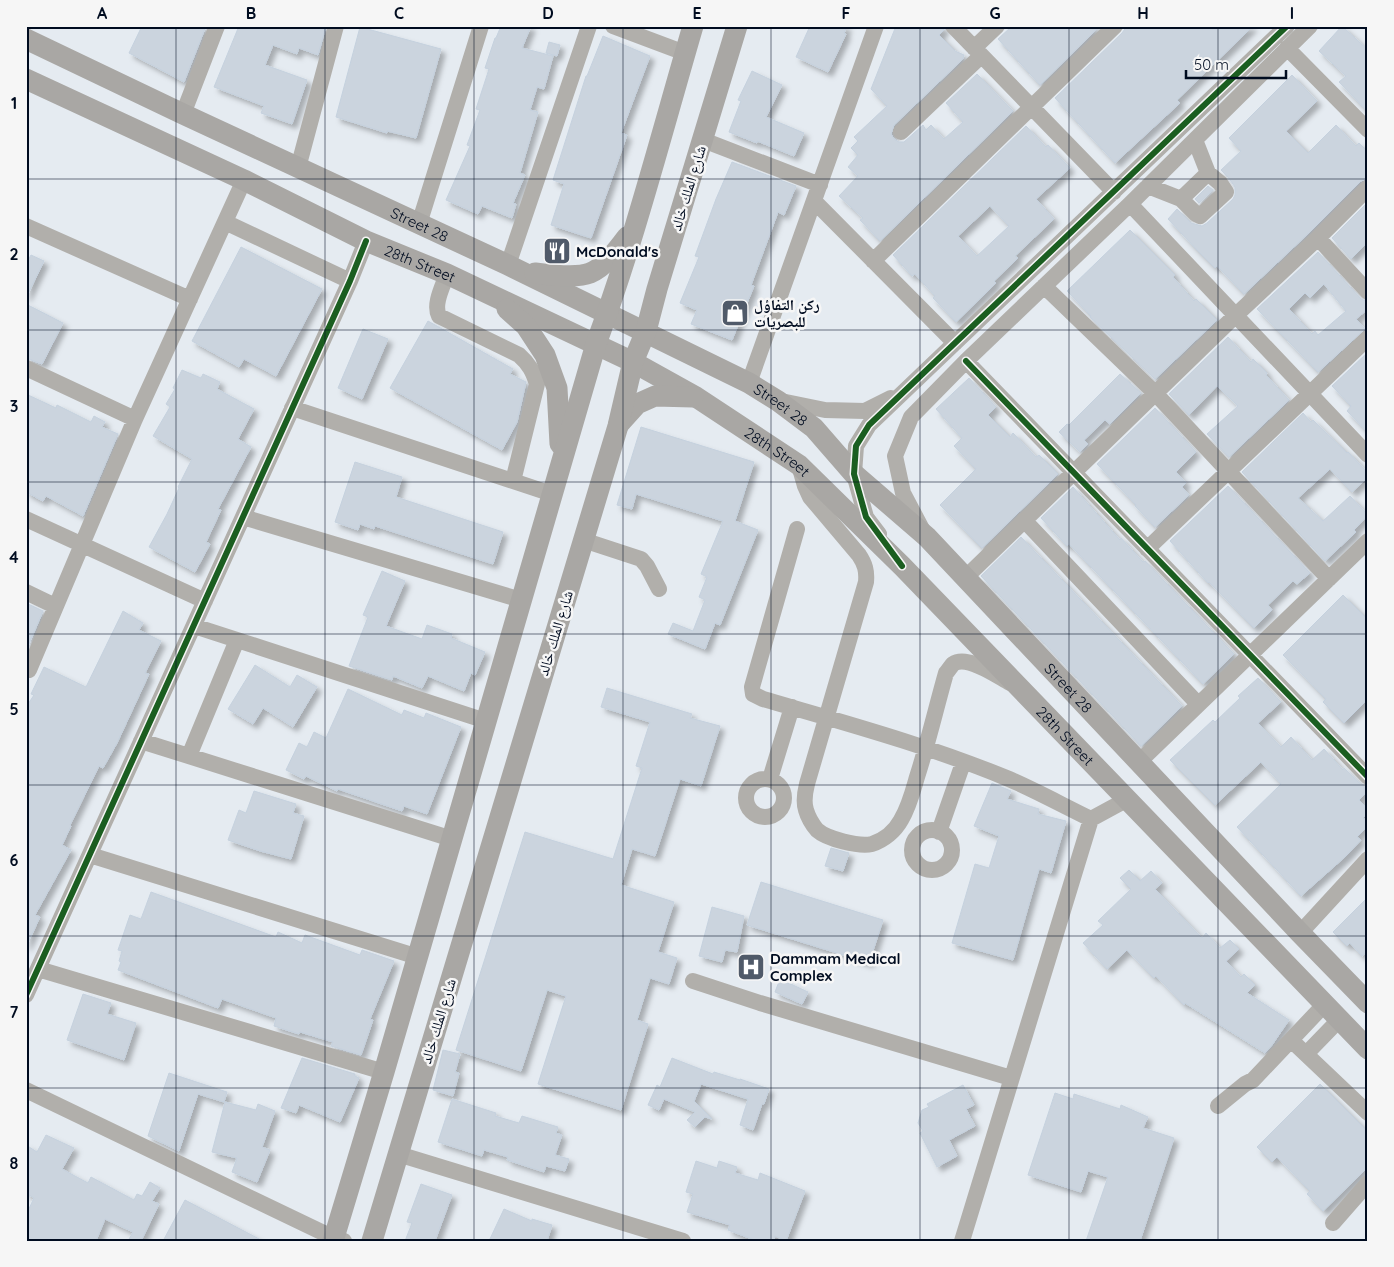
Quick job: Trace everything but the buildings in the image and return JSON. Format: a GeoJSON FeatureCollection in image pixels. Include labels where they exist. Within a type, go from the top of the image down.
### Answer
{"type":"FeatureCollection","features":[{"type":"Feature","properties":{"kind":"main road"},"geometry":{"type":"LineString","coordinates":[[337,1240],[559,470],[596,344],[608,313],[634,227],[693,26]]}},
{"type":"Feature","properties":{"kind":"main road","name":"شارع الملك خالد"},"geometry":{"type":"LineString","coordinates":[[372,1241],[618,426],[633,362],[646,331],[737,26]]}},
{"type":"Feature","properties":{"kind":"main road","name":"Street 28"},"geometry":{"type":"LineString","coordinates":[[26,39],[646,331],[749,382],[778,401],[814,428],[854,474],[927,538],[1368,1003]]}},
{"type":"Feature","properties":{"kind":"main road","name":"28th Street"},"geometry":{"type":"LineString","coordinates":[[26,79],[244,180],[366,241],[447,274],[633,362],[696,397],[800,465],[902,566],[1368,1049]]}},
{"type":"Feature","properties":{"kind":"main road"},"geometry":{"type":"LineString","coordinates":[[513,268],[557,276],[590,273],[612,257],[634,227]]}},
{"type":"Feature","properties":{"kind":"main road"},"geometry":{"type":"LineString","coordinates":[[657,289],[656,312],[664,327],[686,352]]}},
{"type":"Feature","properties":{"kind":"main road"},"geometry":{"type":"LineString","coordinates":[[490,294],[526,326],[545,355],[558,388],[559,470]]}},
{"type":"Feature","properties":{"kind":"main road"},"geometry":{"type":"LineString","coordinates":[[618,426],[637,404],[655,396],[696,397]]}},
{"type":"Feature","properties":{"kind":"street"},"geometry":{"type":"LineString","coordinates":[[183,114],[217,26]]}},
{"type":"Feature","properties":{"kind":"street"},"geometry":{"type":"LineString","coordinates":[[298,168],[336,26]]}},
{"type":"Feature","properties":{"kind":"street"},"geometry":{"type":"LineString","coordinates":[[419,224],[481,26]]}},
{"type":"Feature","properties":{"kind":"street"},"geometry":{"type":"LineString","coordinates":[[513,268],[589,26]]}},
{"type":"Feature","properties":{"kind":"street"},"geometry":{"type":"LineString","coordinates":[[612,26],[685,53]]}},
{"type":"Feature","properties":{"kind":"street"},"geometry":{"type":"LineString","coordinates":[[749,382],[876,26]]}},
{"type":"Feature","properties":{"kind":"street"},"geometry":{"type":"LineString","coordinates":[[953,26],[1114,192]]}},
{"type":"Feature","properties":{"kind":"street"},"geometry":{"type":"LineString","coordinates":[[901,132],[978,52],[997,26]]}},
{"type":"Feature","properties":{"kind":"street"},"geometry":{"type":"LineString","coordinates":[[873,261],[1115,26]]}},
{"type":"Feature","properties":{"kind":"street"},"geometry":{"type":"LineString","coordinates":[[902,566],[866,517],[854,474],[856,446],[869,425],[1281,34],[1310,26]]}},
{"type":"Feature","properties":{"kind":"street"},"geometry":{"type":"LineString","coordinates":[[1281,34],[1368,130]]}},
{"type":"Feature","properties":{"kind":"street"},"geometry":{"type":"LineString","coordinates":[[927,538],[903,494],[895,456],[911,417],[966,361],[1195,140],[1281,34]]}},
{"type":"Feature","properties":{"kind":"street"},"geometry":{"type":"LineString","coordinates":[[703,140],[820,185]]}},
{"type":"Feature","properties":{"kind":"street"},"geometry":{"type":"LineString","coordinates":[[1148,186],[1181,199],[1200,216],[1226,192],[1220,183],[1208,173],[1195,140]]}},
{"type":"Feature","properties":{"kind":"street"},"geometry":{"type":"LineString","coordinates":[[1181,199],[1208,173]]}},
{"type":"Feature","properties":{"kind":"street"},"geometry":{"type":"LineString","coordinates":[[27,671],[135,419],[244,180]]}},
{"type":"Feature","properties":{"kind":"street"},"geometry":{"type":"LineString","coordinates":[[965,578],[1368,188]]}},
{"type":"Feature","properties":{"kind":"street"},"geometry":{"type":"LineString","coordinates":[[814,201],[955,343]]}},
{"type":"Feature","properties":{"kind":"street"},"geometry":{"type":"LineString","coordinates":[[1130,204],[1368,455]]}},
{"type":"Feature","properties":{"kind":"street"},"geometry":{"type":"LineString","coordinates":[[225,222],[350,281]]}},
{"type":"Feature","properties":{"kind":"street"},"geometry":{"type":"LineString","coordinates":[[26,226],[190,299]]}},
{"type":"Feature","properties":{"kind":"street"},"geometry":{"type":"LineString","coordinates":[[1318,238],[1368,292]]}},
{"type":"Feature","properties":{"kind":"street"},"geometry":{"type":"LineString","coordinates":[[26,995],[350,281],[366,241]]}},
{"type":"Feature","properties":{"kind":"street"},"geometry":{"type":"LineString","coordinates":[[447,274],[437,306],[439,316],[519,355],[530,365],[534,373],[537,384],[513,481]]}},
{"type":"Feature","properties":{"kind":"street"},"geometry":{"type":"LineString","coordinates":[[1044,286],[1155,393],[1329,579]]}},
{"type":"Feature","properties":{"kind":"street"},"geometry":{"type":"LineString","coordinates":[[1147,549],[1368,338]]}},
{"type":"Feature","properties":{"kind":"street"},"geometry":{"type":"LineString","coordinates":[[966,361],[1368,776]]}},
{"type":"Feature","properties":{"kind":"street"},"geometry":{"type":"LineString","coordinates":[[26,368],[135,419]]}},
{"type":"Feature","properties":{"kind":"street"},"geometry":{"type":"LineString","coordinates":[[778,401],[825,410],[865,411],[906,390]]}},
{"type":"Feature","properties":{"kind":"street"},"geometry":{"type":"LineString","coordinates":[[292,408],[552,494]]}},
{"type":"Feature","properties":{"kind":"street"},"geometry":{"type":"LineString","coordinates":[[800,465],[810,497],[860,555],[867,573],[804,799],[811,822],[818,830],[823,834],[851,844],[872,844],[892,832],[902,819],[909,802],[926,749],[946,673],[954,664],[961,661],[972,663],[1020,689]]}},
{"type":"Feature","properties":{"kind":"street"},"geometry":{"type":"LineString","coordinates":[[243,517],[521,600]]}},
{"type":"Feature","properties":{"kind":"street"},"geometry":{"type":"LineString","coordinates":[[26,519],[204,601]]}},
{"type":"Feature","properties":{"kind":"street"},"geometry":{"type":"LineString","coordinates":[[1024,520],[1198,704]]}},
{"type":"Feature","properties":{"kind":"street"},"geometry":{"type":"LineString","coordinates":[[797,530],[752,687],[753,694],[763,699],[828,717],[926,749],[1008,779],[1092,818]]}},
{"type":"Feature","properties":{"kind":"street"},"geometry":{"type":"LineString","coordinates":[[583,540],[641,559],[647,566],[659,589]]}},
{"type":"Feature","properties":{"kind":"street"},"geometry":{"type":"LineString","coordinates":[[1139,762],[1368,541]]}},
{"type":"Feature","properties":{"kind":"street"},"geometry":{"type":"LineString","coordinates":[[26,592],[55,606]]}},
{"type":"Feature","properties":{"kind":"street"},"geometry":{"type":"LineString","coordinates":[[194,626],[486,721]]}},
{"type":"Feature","properties":{"kind":"street"},"geometry":{"type":"LineString","coordinates":[[189,756],[237,640]]}},
{"type":"Feature","properties":{"kind":"street"},"geometry":{"type":"LineString","coordinates":[[770,779],[792,707]]}},
{"type":"Feature","properties":{"kind":"street"},"geometry":{"type":"LineString","coordinates":[[141,742],[452,839]]}},
{"type":"Feature","properties":{"kind":"street"},"geometry":{"type":"LineString","coordinates":[[939,832],[963,763]]}},
{"type":"Feature","properties":{"kind":"street"},"geometry":{"type":"LineString","coordinates":[[962,1241],[1010,1078],[1092,818],[1126,800]]}},
{"type":"Feature","properties":{"kind":"street"},"geometry":{"type":"LineString","coordinates":[[90,855],[418,957]]}},
{"type":"Feature","properties":{"kind":"street"},"geometry":{"type":"LineString","coordinates":[[1300,933],[1368,859]]}},
{"type":"Feature","properties":{"kind":"street"},"geometry":{"type":"LineString","coordinates":[[38,969],[384,1072]]}},
{"type":"Feature","properties":{"kind":"street"},"geometry":{"type":"LineString","coordinates":[[693,981],[1010,1078]]}},
{"type":"Feature","properties":{"kind":"street"},"geometry":{"type":"LineString","coordinates":[[1218,1106],[1245,1084],[1253,1080],[1324,1005]]}},
{"type":"Feature","properties":{"kind":"street"},"geometry":{"type":"LineString","coordinates":[[1306,1054],[1340,1020]]}},
{"type":"Feature","properties":{"kind":"street"},"geometry":{"type":"LineString","coordinates":[[1291,1040],[1368,1113]]}},
{"type":"Feature","properties":{"kind":"street"},"geometry":{"type":"LineString","coordinates":[[26,1090],[337,1240]]}},
{"type":"Feature","properties":{"kind":"street"},"geometry":{"type":"LineString","coordinates":[[398,1154],[653,1236],[683,1241]]}},
{"type":"Feature","properties":{"kind":"street"},"geometry":{"type":"LineString","coordinates":[[1333,1223],[1368,1183]]}},
{"type":"Feature","properties":{"kind":"cycle path"},"geometry":{"type":"LineString","coordinates":[[902,566],[866,517],[854,474],[856,446],[869,425],[1287,26]]}},
{"type":"Feature","properties":{"kind":"cycle path"},"geometry":{"type":"LineString","coordinates":[[26,995],[350,281],[366,241]]}},
{"type":"Feature","properties":{"kind":"cycle path"},"geometry":{"type":"LineString","coordinates":[[966,361],[1368,777]]}},
{"type":"Feature","properties":{"kind":"place","name":"McDonald's"},"geometry":{"type":"Point","coordinates":[557,251]}},
{"type":"Feature","properties":{"kind":"place","name":"ركن التفاؤل للبصريات"},"geometry":{"type":"Point","coordinates":[735,313]}},
{"type":"Feature","properties":{"kind":"place","name":"Dammam Medical Complex"},"geometry":{"type":"Point","coordinates":[751,967]}}]}
